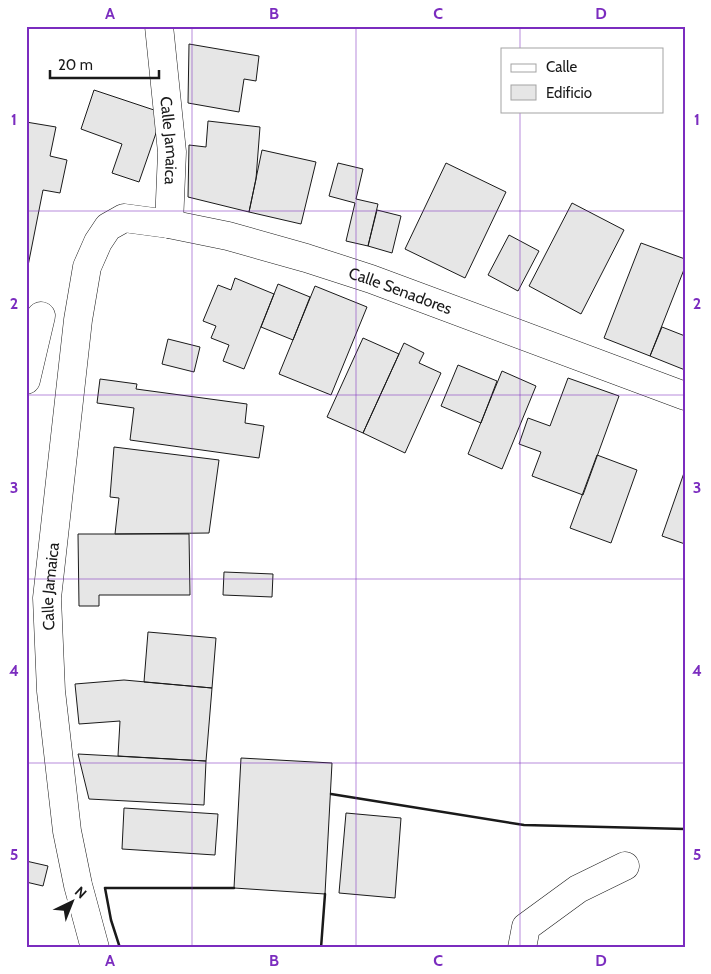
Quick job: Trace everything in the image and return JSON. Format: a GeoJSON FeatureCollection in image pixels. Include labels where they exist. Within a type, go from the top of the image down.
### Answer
{"type":"FeatureCollection","features":[{"type":"Feature","properties":{"kind":"street","name":"Calle Jamaica"},"geometry":{"type":"LineString","coordinates":[[159,26],[172,152],[169,224]]}},
{"type":"Feature","properties":{"kind":"street","name":"Calle Senadores"},"geometry":{"type":"LineString","coordinates":[[108,227],[124,218],[169,224],[228,236],[371,279],[685,396]]}},
{"type":"Feature","properties":{"kind":"street","name":"Calle Jamaica"},"geometry":{"type":"LineString","coordinates":[[95,948],[78,885],[67,831],[51,691],[48,607],[78,320],[88,267],[98,242],[108,227]]}},
{"type":"Feature","properties":{"kind":"street"},"geometry":{"type":"LineString","coordinates":[[26,380],[33,315],[78,320]]}},
{"type":"Feature","properties":{"kind":"street"},"geometry":{"type":"LineString","coordinates":[[522,948],[526,927],[578,889],[625,866]]}},
{"type":"Feature","properties":{"kind":"building"},"geometry":{"type":"Polygon","coordinates":[[[189,44],[259,56],[256,81],[244,79],[239,112],[188,103],[189,44]]]}},
{"type":"Feature","properties":{"kind":"building"},"geometry":{"type":"Polygon","coordinates":[[[94,90],[163,113],[139,182],[112,173],[122,144],[81,129],[94,90]]]}},
{"type":"Feature","properties":{"kind":"building"},"geometry":{"type":"Polygon","coordinates":[[[208,121],[260,127],[256,179],[249,212],[188,197],[189,145],[206,147],[208,121]]]}},
{"type":"Feature","properties":{"kind":"building"},"geometry":{"type":"Polygon","coordinates":[[[26,122],[56,127],[50,156],[67,160],[60,193],[43,190],[26,276],[26,122]]]}},
{"type":"Feature","properties":{"kind":"building"},"geometry":{"type":"Polygon","coordinates":[[[262,150],[316,162],[301,224],[249,212],[262,150]]]}},
{"type":"Feature","properties":{"kind":"building"},"geometry":{"type":"Polygon","coordinates":[[[338,163],[363,169],[356,199],[378,204],[368,246],[346,241],[355,203],[329,196],[338,163]]]}},
{"type":"Feature","properties":{"kind":"building"},"geometry":{"type":"Polygon","coordinates":[[[446,163],[506,192],[465,278],[405,249],[446,163]]]}},
{"type":"Feature","properties":{"kind":"building"},"geometry":{"type":"Polygon","coordinates":[[[572,203],[624,230],[581,314],[529,286],[572,203]]]}},
{"type":"Feature","properties":{"kind":"building"},"geometry":{"type":"Polygon","coordinates":[[[377,210],[401,216],[392,253],[368,246],[377,210]]]}},
{"type":"Feature","properties":{"kind":"building"},"geometry":{"type":"Polygon","coordinates":[[[509,235],[539,251],[518,291],[488,275],[509,235]]]}},
{"type":"Feature","properties":{"kind":"building"},"geometry":{"type":"Polygon","coordinates":[[[641,243],[685,259],[685,267],[650,356],[604,338],[641,243]]]}},
{"type":"Feature","properties":{"kind":"building"},"geometry":{"type":"Polygon","coordinates":[[[235,278],[274,294],[244,369],[223,361],[229,345],[211,338],[216,326],[203,321],[218,285],[231,290],[235,278]]]}},
{"type":"Feature","properties":{"kind":"building"},"geometry":{"type":"Polygon","coordinates":[[[278,284],[310,297],[293,340],[261,327],[278,284]]]}},
{"type":"Feature","properties":{"kind":"building"},"geometry":{"type":"Polygon","coordinates":[[[315,286],[367,307],[331,395],[279,374],[315,286]]]}},
{"type":"Feature","properties":{"kind":"building"},"geometry":{"type":"Polygon","coordinates":[[[662,327],[685,336],[685,370],[650,356],[662,327]]]}},
{"type":"Feature","properties":{"kind":"building"},"geometry":{"type":"Polygon","coordinates":[[[363,338],[399,354],[363,433],[327,417],[363,338]]]}},
{"type":"Feature","properties":{"kind":"building"},"geometry":{"type":"Polygon","coordinates":[[[168,339],[200,347],[194,372],[162,364],[168,339]]]}},
{"type":"Feature","properties":{"kind":"building"},"geometry":{"type":"Polygon","coordinates":[[[404,343],[424,353],[419,363],[441,373],[405,453],[363,433],[404,343]]]}},
{"type":"Feature","properties":{"kind":"building"},"geometry":{"type":"Polygon","coordinates":[[[458,365],[497,381],[481,423],[441,406],[458,365]]]}},
{"type":"Feature","properties":{"kind":"building"},"geometry":{"type":"Polygon","coordinates":[[[502,371],[536,386],[502,469],[468,454],[502,371]]]}},
{"type":"Feature","properties":{"kind":"building"},"geometry":{"type":"Polygon","coordinates":[[[568,378],[619,396],[583,495],[532,476],[541,452],[519,444],[528,418],[550,426],[568,378]]]}},
{"type":"Feature","properties":{"kind":"building"},"geometry":{"type":"Polygon","coordinates":[[[100,379],[137,384],[136,389],[247,404],[245,423],[264,426],[259,458],[130,440],[134,408],[97,403],[100,379]]]}},
{"type":"Feature","properties":{"kind":"building"},"geometry":{"type":"Polygon","coordinates":[[[114,447],[219,460],[209,533],[115,534],[119,498],[110,497],[114,447]]]}},
{"type":"Feature","properties":{"kind":"building"},"geometry":{"type":"Polygon","coordinates":[[[597,455],[637,470],[611,543],[570,528],[597,455]]]}},
{"type":"Feature","properties":{"kind":"building"},"geometry":{"type":"Polygon","coordinates":[[[685,470],[685,544],[662,536],[685,470]]]}},
{"type":"Feature","properties":{"kind":"building"},"geometry":{"type":"Polygon","coordinates":[[[78,534],[189,534],[190,595],[99,595],[99,606],[79,606],[78,534]]]}},
{"type":"Feature","properties":{"kind":"building"},"geometry":{"type":"Polygon","coordinates":[[[224,572],[273,574],[272,597],[223,595],[224,572]]]}},
{"type":"Feature","properties":{"kind":"building"},"geometry":{"type":"Polygon","coordinates":[[[148,632],[216,638],[212,688],[144,682],[148,632]]]}},
{"type":"Feature","properties":{"kind":"building"},"geometry":{"type":"Polygon","coordinates":[[[124,680],[212,688],[206,761],[118,756],[120,721],[79,724],[75,684],[124,680]]]}},
{"type":"Feature","properties":{"kind":"building"},"geometry":{"type":"Polygon","coordinates":[[[78,754],[206,761],[204,805],[89,799],[78,754]]]}},
{"type":"Feature","properties":{"kind":"building"},"geometry":{"type":"Polygon","coordinates":[[[241,758],[332,763],[325,894],[234,888],[241,758]]]}},
{"type":"Feature","properties":{"kind":"building"},"geometry":{"type":"Polygon","coordinates":[[[124,808],[218,814],[215,855],[122,849],[124,808]]]}},
{"type":"Feature","properties":{"kind":"building"},"geometry":{"type":"Polygon","coordinates":[[[346,813],[401,818],[395,898],[339,893],[346,813]]]}},
{"type":"Feature","properties":{"kind":"building"},"geometry":{"type":"Polygon","coordinates":[[[26,861],[48,866],[43,886],[26,882],[26,861]]]}},
{"type":"Feature","properties":{"kind":"wall"},"geometry":{"type":"LineString","coordinates":[[331,794],[524,825],[685,829]]}},
{"type":"Feature","properties":{"kind":"wall"},"geometry":{"type":"LineString","coordinates":[[120,948],[111,920],[105,888],[234,888]]}},
{"type":"Feature","properties":{"kind":"wall"},"geometry":{"type":"LineString","coordinates":[[321,948],[325,894]]}}]}
